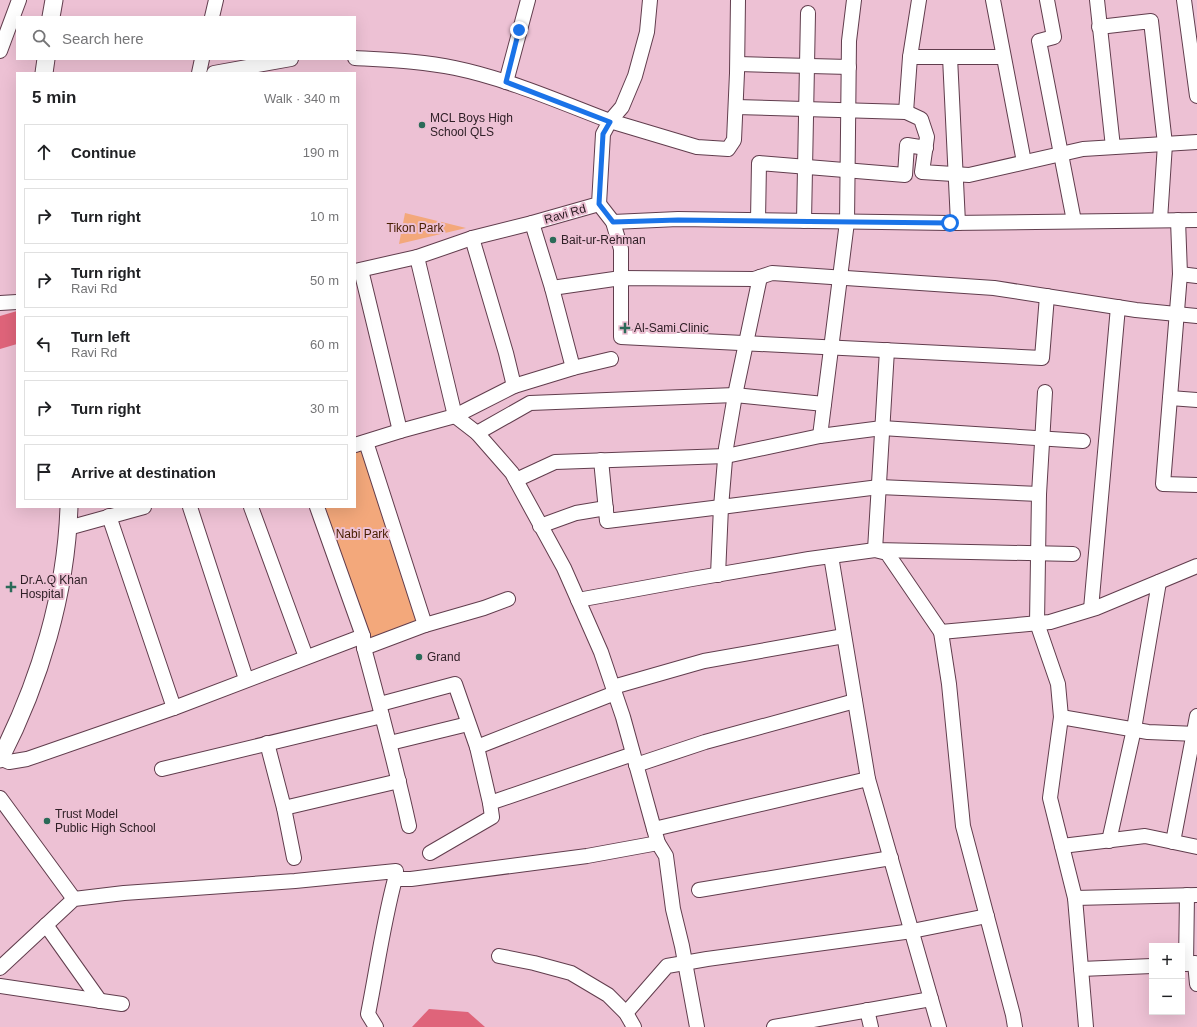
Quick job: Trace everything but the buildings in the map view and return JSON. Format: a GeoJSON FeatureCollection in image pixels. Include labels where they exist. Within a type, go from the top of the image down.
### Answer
{"type":"FeatureCollection","features":[{"type":"Feature","properties":{"kind":"street"},"geometry":{"type":"LineString","coordinates":[[0,51],[19,0]]}},
{"type":"Feature","properties":{"kind":"street"},"geometry":{"type":"LineString","coordinates":[[51,16],[54,0]]}},
{"type":"Feature","properties":{"kind":"street"},"geometry":{"type":"LineString","coordinates":[[212,16],[216,0]]}},
{"type":"Feature","properties":{"kind":"street"},"geometry":{"type":"LineString","coordinates":[[506,82],[528,0]]}},
{"type":"Feature","properties":{"kind":"street","name":"Ravi Rd"},"geometry":{"type":"LineString","coordinates":[[358,270],[417,257],[472,238],[599,204],[603,134],[622,106],[635,76],[647,32],[650,0]]}},
{"type":"Feature","properties":{"kind":"street"},"geometry":{"type":"LineString","coordinates":[[356,58],[417,61],[456,68],[506,82],[610,122],[697,147],[728,149],[734,140],[738,64],[738,0]]}},
{"type":"Feature","properties":{"kind":"street"},"geometry":{"type":"LineString","coordinates":[[820,436],[847,222],[849,41],[854,0]]}},
{"type":"Feature","properties":{"kind":"street"},"geometry":{"type":"LineString","coordinates":[[906,112],[910,58],[919,0]]}},
{"type":"Feature","properties":{"kind":"street"},"geometry":{"type":"LineString","coordinates":[[992,0],[1024,162]]}},
{"type":"Feature","properties":{"kind":"street"},"geometry":{"type":"LineString","coordinates":[[1047,0],[1054,37],[1039,41],[1074,221]]}},
{"type":"Feature","properties":{"kind":"street"},"geometry":{"type":"LineString","coordinates":[[1097,0],[1113,147]]}},
{"type":"Feature","properties":{"kind":"street"},"geometry":{"type":"LineString","coordinates":[[1184,0],[1197,96]]}},
{"type":"Feature","properties":{"kind":"street"},"geometry":{"type":"LineString","coordinates":[[804,221],[808,13]]}},
{"type":"Feature","properties":{"kind":"street"},"geometry":{"type":"LineString","coordinates":[[1099,27],[1151,21],[1165,144],[1160,220]]}},
{"type":"Feature","properties":{"kind":"street"},"geometry":{"type":"LineString","coordinates":[[950,57],[958,222]]}},
{"type":"Feature","properties":{"kind":"street"},"geometry":{"type":"LineString","coordinates":[[910,58],[1003,57]]}},
{"type":"Feature","properties":{"kind":"street"},"geometry":{"type":"LineString","coordinates":[[44,72],[46,60]]}},
{"type":"Feature","properties":{"kind":"street"},"geometry":{"type":"LineString","coordinates":[[199,72],[202,60]]}},
{"type":"Feature","properties":{"kind":"street"},"geometry":{"type":"LineString","coordinates":[[220,72],[286,60]]}},
{"type":"Feature","properties":{"kind":"street"},"geometry":{"type":"LineString","coordinates":[[738,64],[849,67]]}},
{"type":"Feature","properties":{"kind":"street"},"geometry":{"type":"LineString","coordinates":[[736,107],[906,112],[921,119],[927,137],[922,172],[969,175],[1083,149],[1197,142]]}},
{"type":"Feature","properties":{"kind":"street"},"geometry":{"type":"LineString","coordinates":[[758,220],[760,163],[905,175],[907,146],[926,148]]}},
{"type":"Feature","properties":{"kind":"street"},"geometry":{"type":"LineString","coordinates":[[599,204],[613,222],[621,249],[621,337],[746,342],[1042,358],[1047,296]]}},
{"type":"Feature","properties":{"kind":"street"},"geometry":{"type":"LineString","coordinates":[[613,222],[678,220],[847,222],[1197,220]]}},
{"type":"Feature","properties":{"kind":"street"},"geometry":{"type":"LineString","coordinates":[[1178,220],[1180,274],[1163,484],[1197,485]]}},
{"type":"Feature","properties":{"kind":"street"},"geometry":{"type":"LineString","coordinates":[[532,223],[552,288],[573,368]]}},
{"type":"Feature","properties":{"kind":"street"},"geometry":{"type":"LineString","coordinates":[[472,238],[506,353],[514,386]]}},
{"type":"Feature","properties":{"kind":"street"},"geometry":{"type":"LineString","coordinates":[[417,257],[455,416],[477,433],[512,473],[564,568],[601,652],[623,717],[658,843],[666,856],[673,909],[682,946],[697,1027]]}},
{"type":"Feature","properties":{"kind":"street"},"geometry":{"type":"LineString","coordinates":[[358,270],[400,431]]}},
{"type":"Feature","properties":{"kind":"street"},"geometry":{"type":"LineString","coordinates":[[552,288],[620,278],[754,279],[772,273],[994,288],[1118,307],[1197,316]]}},
{"type":"Feature","properties":{"kind":"street"},"geometry":{"type":"LineString","coordinates":[[1180,274],[1197,276]]}},
{"type":"Feature","properties":{"kind":"street"},"geometry":{"type":"LineString","coordinates":[[718,575],[721,507],[726,456],[735,395],[760,277]]}},
{"type":"Feature","properties":{"kind":"street"},"geometry":{"type":"LineString","coordinates":[[0,303],[16,302]]}},
{"type":"Feature","properties":{"kind":"street"},"geometry":{"type":"LineString","coordinates":[[1091,609],[1118,307]]}},
{"type":"Feature","properties":{"kind":"street"},"geometry":{"type":"LineString","coordinates":[[875,550],[887,350]]}},
{"type":"Feature","properties":{"kind":"street"},"geometry":{"type":"LineString","coordinates":[[425,625],[361,444],[400,431],[455,416],[514,386],[573,368],[611,359]]}},
{"type":"Feature","properties":{"kind":"street"},"geometry":{"type":"LineString","coordinates":[[1045,392],[1039,494],[1037,623],[1058,684],[1061,717],[1050,798],[1075,898],[1086,1027]]}},
{"type":"Feature","properties":{"kind":"street"},"geometry":{"type":"LineString","coordinates":[[477,433],[530,403],[735,395],[824,404]]}},
{"type":"Feature","properties":{"kind":"street"},"geometry":{"type":"LineString","coordinates":[[1170,398],[1197,400]]}},
{"type":"Feature","properties":{"kind":"street"},"geometry":{"type":"LineString","coordinates":[[516,480],[555,462],[726,456],[820,436],[882,428],[1083,441]]}},
{"type":"Feature","properties":{"kind":"street"},"geometry":{"type":"LineString","coordinates":[[601,460],[607,521],[879,487],[1039,494]]}},
{"type":"Feature","properties":{"kind":"street"},"geometry":{"type":"LineString","coordinates":[[69,508],[68,528],[57,602],[40,665],[15,728],[0,759],[9,762],[27,759],[174,708],[306,657],[425,625],[484,608],[508,599]]}},
{"type":"Feature","properties":{"kind":"street"},"geometry":{"type":"LineString","coordinates":[[68,528],[140,508]]}},
{"type":"Feature","properties":{"kind":"street"},"geometry":{"type":"LineString","coordinates":[[190,508],[246,679]]}},
{"type":"Feature","properties":{"kind":"street"},"geometry":{"type":"LineString","coordinates":[[250,508],[306,657]]}},
{"type":"Feature","properties":{"kind":"street"},"geometry":{"type":"LineString","coordinates":[[317,508],[363,642],[390,743],[409,826]]}},
{"type":"Feature","properties":{"kind":"street"},"geometry":{"type":"LineString","coordinates":[[540,526],[576,513],[606,508]]}},
{"type":"Feature","properties":{"kind":"street"},"geometry":{"type":"LineString","coordinates":[[109,516],[174,708]]}},
{"type":"Feature","properties":{"kind":"street"},"geometry":{"type":"LineString","coordinates":[[875,550],[886,553],[941,632],[949,684],[963,826],[1015,1027]]}},
{"type":"Feature","properties":{"kind":"street"},"geometry":{"type":"LineString","coordinates":[[578,600],[718,575],[875,550],[1073,554]]}},
{"type":"Feature","properties":{"kind":"street"},"geometry":{"type":"LineString","coordinates":[[831,556],[868,778],[939,1027]]}},
{"type":"Feature","properties":{"kind":"street"},"geometry":{"type":"LineString","coordinates":[[941,632],[1050,622],[1091,609],[1197,566]]}},
{"type":"Feature","properties":{"kind":"street"},"geometry":{"type":"LineString","coordinates":[[1109,840],[1134,729],[1159,582]]}},
{"type":"Feature","properties":{"kind":"street"},"geometry":{"type":"LineString","coordinates":[[477,747],[614,690],[704,661],[844,636]]}},
{"type":"Feature","properties":{"kind":"street"},"geometry":{"type":"LineString","coordinates":[[162,769],[267,743],[381,710],[455,684],[477,747],[492,817],[430,852]]}},
{"type":"Feature","properties":{"kind":"street"},"geometry":{"type":"LineString","coordinates":[[490,803],[635,760],[855,701]]}},
{"type":"Feature","properties":{"kind":"street"},"geometry":{"type":"LineString","coordinates":[[1173,842],[1196,734],[1197,716]]}},
{"type":"Feature","properties":{"kind":"street"},"geometry":{"type":"LineString","coordinates":[[1061,717],[1148,732],[1196,734]]}},
{"type":"Feature","properties":{"kind":"street"},"geometry":{"type":"LineString","coordinates":[[390,743],[468,724]]}},
{"type":"Feature","properties":{"kind":"street"},"geometry":{"type":"LineString","coordinates":[[267,743],[284,808],[294,858]]}},
{"type":"Feature","properties":{"kind":"street"},"geometry":{"type":"LineString","coordinates":[[654,829],[868,778]]}},
{"type":"Feature","properties":{"kind":"street"},"geometry":{"type":"LineString","coordinates":[[284,808],[399,781]]}},
{"type":"Feature","properties":{"kind":"street"},"geometry":{"type":"LineString","coordinates":[[0,798],[74,899]]}},
{"type":"Feature","properties":{"kind":"street"},"geometry":{"type":"LineString","coordinates":[[1062,846],[1145,836],[1197,847]]}},
{"type":"Feature","properties":{"kind":"street"},"geometry":{"type":"LineString","coordinates":[[395,880],[550,862],[658,843]]}},
{"type":"Feature","properties":{"kind":"street"},"geometry":{"type":"LineString","coordinates":[[699,890],[890,858]]}},
{"type":"Feature","properties":{"kind":"street"},"geometry":{"type":"LineString","coordinates":[[0,968],[74,899],[124,893],[295,881],[396,871],[395,880],[386,910],[368,1014],[376,1027]]}},
{"type":"Feature","properties":{"kind":"street"},"geometry":{"type":"LineString","coordinates":[[1075,898],[1192,895],[1185,955]]}},
{"type":"Feature","properties":{"kind":"street"},"geometry":{"type":"LineString","coordinates":[[626,1013],[667,966],[912,931],[987,916]]}},
{"type":"Feature","properties":{"kind":"street"},"geometry":{"type":"LineString","coordinates":[[46,925],[100,1001]]}},
{"type":"Feature","properties":{"kind":"street"},"geometry":{"type":"LineString","coordinates":[[499,956],[534,963],[571,973],[608,995],[626,1013],[634,1027]]}},
{"type":"Feature","properties":{"kind":"street"},"geometry":{"type":"LineString","coordinates":[[1185,964],[1195,963],[1197,984]]}},
{"type":"Feature","properties":{"kind":"street"},"geometry":{"type":"LineString","coordinates":[[1081,969],[1149,966]]}},
{"type":"Feature","properties":{"kind":"street"},"geometry":{"type":"LineString","coordinates":[[0,986],[122,1004]]}},
{"type":"Feature","properties":{"kind":"street"},"geometry":{"type":"LineString","coordinates":[[774,1027],[931,999]]}},
{"type":"Feature","properties":{"kind":"street"},"geometry":{"type":"LineString","coordinates":[[867,1010],[871,1027]]}},
{"type":"Feature","properties":{"kind":"green space","name":"Tikon Park"},"geometry":{"type":"Polygon","coordinates":[[[405,213],[466,228],[399,244],[405,213]]]}},
{"type":"Feature","properties":{"kind":"green space","name":"Nabi Park"},"geometry":{"type":"Polygon","coordinates":[[[362,447],[420,622],[369,638],[323,508],[356,508],[356,449],[362,447]]]}},
{"type":"Feature","properties":{"kind":"place","name":"MCL Boys High School QLS"},"geometry":{"type":"Point","coordinates":[422,125]}},
{"type":"Feature","properties":{"kind":"place","name":"Bait-ur-Rehman"},"geometry":{"type":"Point","coordinates":[553,240]}},
{"type":"Feature","properties":{"kind":"place","name":"Al-Sami Clinic"},"geometry":{"type":"Point","coordinates":[625,328]}},
{"type":"Feature","properties":{"kind":"place","name":"Dr.A.Q Khan Hospital"},"geometry":{"type":"Point","coordinates":[11,587]}},
{"type":"Feature","properties":{"kind":"place","name":"Grand"},"geometry":{"type":"Point","coordinates":[419,657]}},
{"type":"Feature","properties":{"kind":"place","name":"Trust Model Public High School"},"geometry":{"type":"Point","coordinates":[47,821]}},
{"type":"Feature","properties":{"kind":"route"},"geometry":{"type":"LineString","coordinates":[[519,30],[506,82],[610,122],[603,134],[599,204],[613,222],[678,220],[950,223]]}}]}
